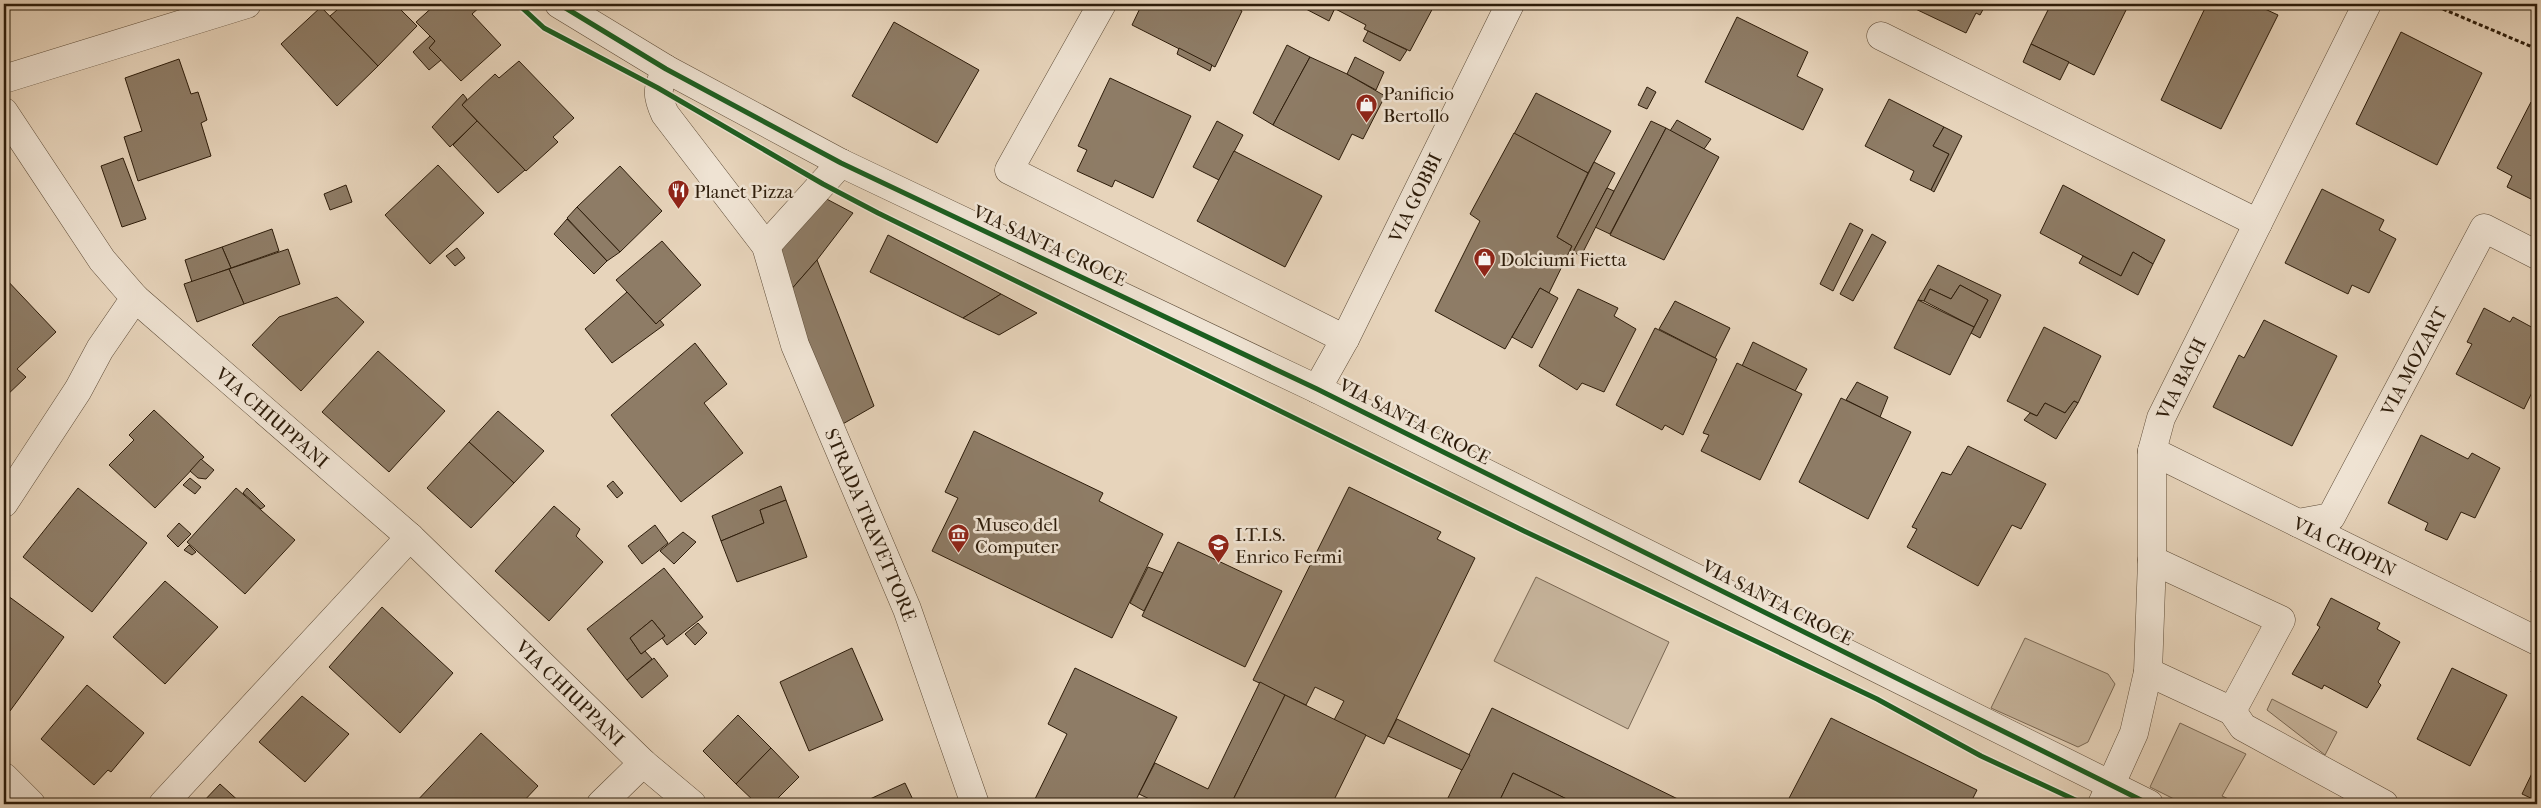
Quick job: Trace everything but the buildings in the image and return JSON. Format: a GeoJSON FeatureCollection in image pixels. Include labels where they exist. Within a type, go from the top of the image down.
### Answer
{"type":"FeatureCollection","features":[{"type":"Feature","properties":{"kind":"street"},"geometry":{"type":"LineString","coordinates":[[4,79],[247,4]]}},
{"type":"Feature","properties":{"kind":"street","name":"VIA SANTA CROCE"},"geometry":{"type":"LineString","coordinates":[[559,4],[666,69],[841,163],[1317,389],[2106,795],[2149,804]]}},
{"type":"Feature","properties":{"kind":"street"},"geometry":{"type":"LineString","coordinates":[[1102,4],[1009,170],[1345,339]]}},
{"type":"Feature","properties":{"kind":"street","name":"VIA GOBBI"},"geometry":{"type":"LineString","coordinates":[[1317,389],[1345,339],[1510,4]]}},
{"type":"Feature","properties":{"kind":"street","name":"VIA BACH"},"geometry":{"type":"LineString","coordinates":[[2106,795],[2134,733],[2148,672],[2152,560],[2152,451],[2161,418],[2367,4]]}},
{"type":"Feature","properties":{"kind":"street"},"geometry":{"type":"LineString","coordinates":[[1881,36],[2258,224]]}},
{"type":"Feature","properties":{"kind":"street","name":"STRADA TRAVETTORE"},"geometry":{"type":"LineString","coordinates":[[666,69],[658,88],[658,100],[664,114],[766,246],[795,345],[907,609],[975,804]]}},
{"type":"Feature","properties":{"kind":"street","name":"VIA CHIUPPANI"},"geometry":{"type":"LineString","coordinates":[[4,112],[102,260],[135,298],[410,537],[644,763],[692,804]]}},
{"type":"Feature","properties":{"kind":"street"},"geometry":{"type":"LineString","coordinates":[[766,246],[841,163]]}},
{"type":"Feature","properties":{"kind":"street","name":"VIA MOZART"},"geometry":{"type":"LineString","coordinates":[[2298,523],[2331,517],[2484,228],[2537,255]]}},
{"type":"Feature","properties":{"kind":"street"},"geometry":{"type":"LineString","coordinates":[[4,503],[78,390],[100,349],[135,298]]}},
{"type":"Feature","properties":{"kind":"street","name":"VIA CHOPIN"},"geometry":{"type":"LineString","coordinates":[[2152,451],[2537,640]]}},
{"type":"Feature","properties":{"kind":"street"},"geometry":{"type":"LineString","coordinates":[[163,804],[410,537]]}},
{"type":"Feature","properties":{"kind":"street"},"geometry":{"type":"LineString","coordinates":[[2152,560],[2281,620],[2232,711]]}},
{"type":"Feature","properties":{"kind":"street"},"geometry":{"type":"LineString","coordinates":[[2148,672],[2232,711],[2243,727],[2384,804]]}},
{"type":"Feature","properties":{"kind":"street"},"geometry":{"type":"LineString","coordinates":[[601,804],[644,763]]}},
{"type":"Feature","properties":{"kind":"street"},"geometry":{"type":"LineString","coordinates":[[4,777],[31,804]]}},
{"type":"Feature","properties":{"kind":"path"},"geometry":{"type":"LineString","coordinates":[[2431,4],[2537,49]]}},
{"type":"Feature","properties":{"kind":"shaded area"},"geometry":{"type":"Polygon","coordinates":[[[1536,577],[1669,642],[1628,729],[1494,661],[1536,577]]]}},
{"type":"Feature","properties":{"kind":"shaded area"},"geometry":{"type":"Polygon","coordinates":[[[2025,638],[2108,674],[2115,684],[2088,742],[2078,747],[1991,708],[2025,638]]]}},
{"type":"Feature","properties":{"kind":"shaded area"},"geometry":{"type":"Polygon","coordinates":[[[2272,699],[2337,732],[2325,755],[2267,710],[2272,699]]]}},
{"type":"Feature","properties":{"kind":"shaded area"},"geometry":{"type":"Polygon","coordinates":[[[2180,723],[2246,754],[2222,796],[2239,804],[2184,804],[2150,787],[2180,723]]]}},
{"type":"Feature","properties":{"kind":"cycle path"},"geometry":{"type":"LineString","coordinates":[[518,4],[544,28],[658,88],[823,184],[878,213],[1522,530],[1877,699],[1981,756],[2084,804]]}},
{"type":"Feature","properties":{"kind":"cycle path"},"geometry":{"type":"LineString","coordinates":[[559,4],[666,69],[841,163],[1317,389],[2149,804]]}},
{"type":"Feature","properties":{"kind":"place","name":"Panificio Bertollo"},"geometry":{"type":"Point","coordinates":[1367,123]}},
{"type":"Feature","properties":{"kind":"place","name":"Planet Pizza"},"geometry":{"type":"Point","coordinates":[678,210]}},
{"type":"Feature","properties":{"kind":"place","name":"Dolciumi Fietta"},"geometry":{"type":"Point","coordinates":[1484,278]}},
{"type":"Feature","properties":{"kind":"place","name":"Museo del Computer"},"geometry":{"type":"Point","coordinates":[959,554]}},
{"type":"Feature","properties":{"kind":"place","name":"I.T.I.S. Enrico Fermi"},"geometry":{"type":"Point","coordinates":[1219,564]}}]}
